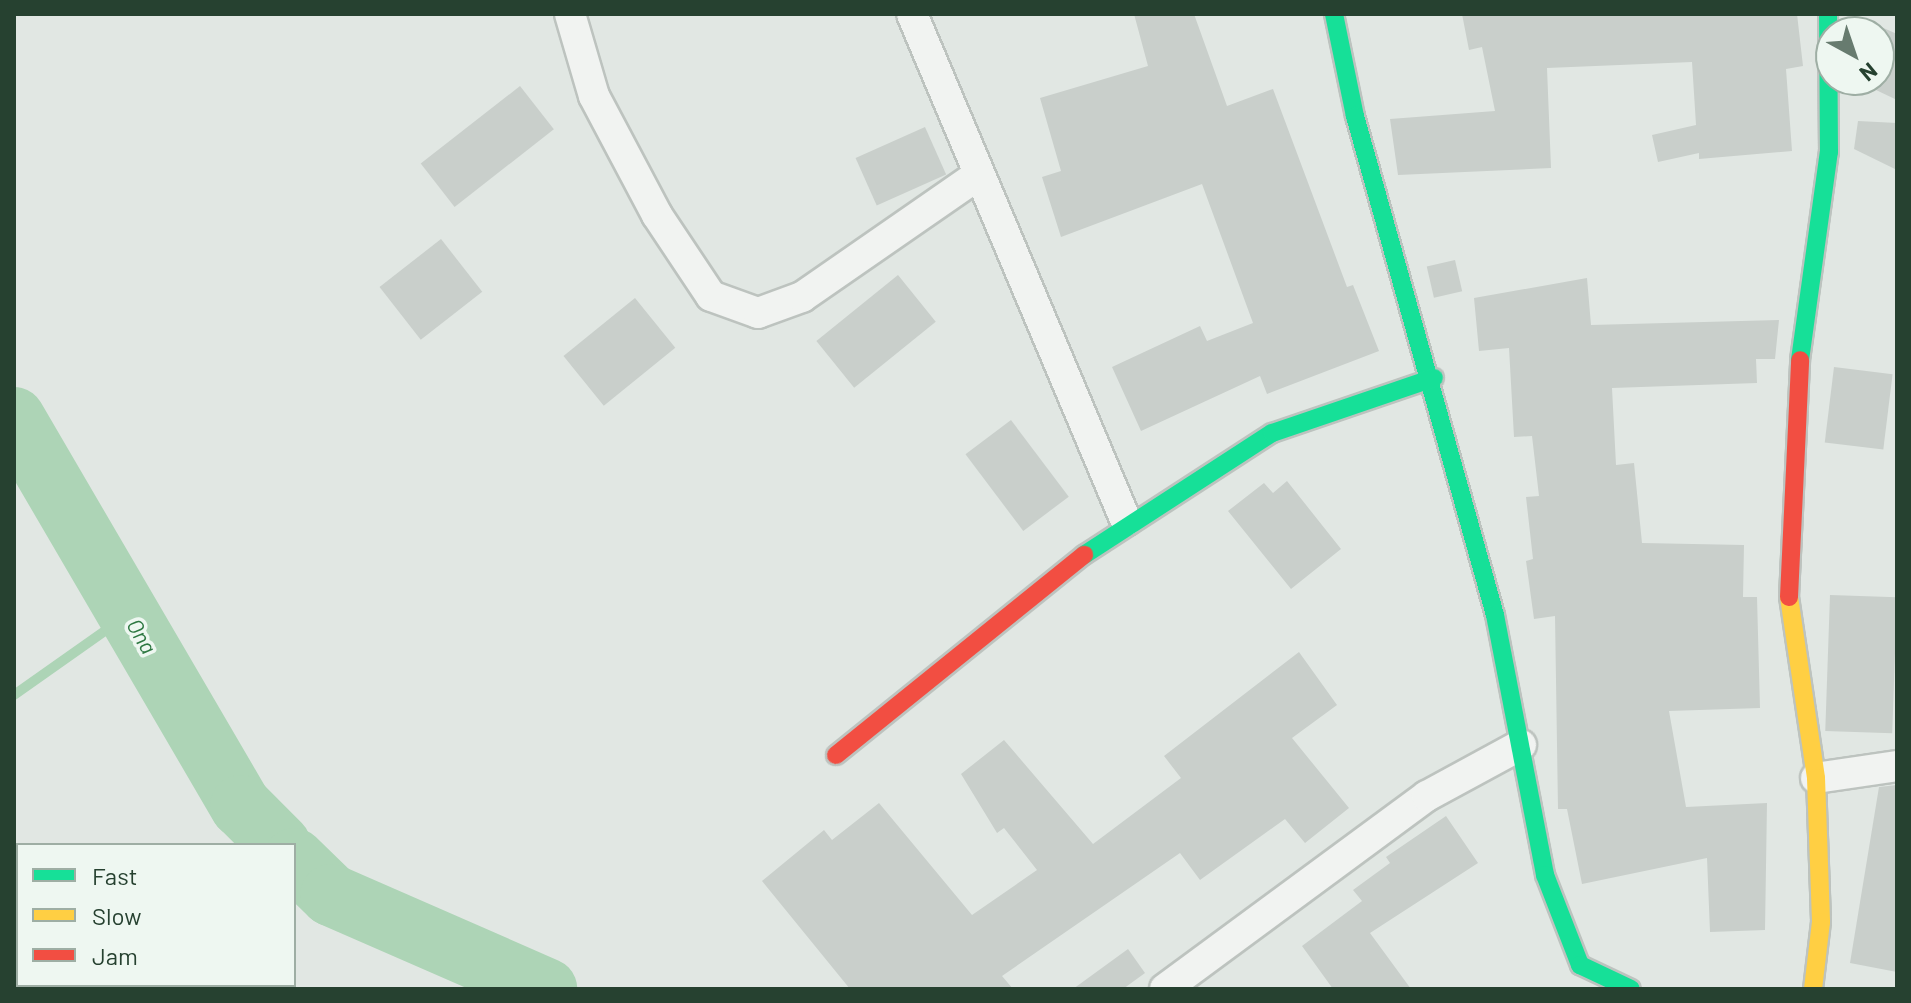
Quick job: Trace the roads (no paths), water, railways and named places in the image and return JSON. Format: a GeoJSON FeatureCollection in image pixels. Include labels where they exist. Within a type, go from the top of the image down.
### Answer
{"type":"FeatureCollection","features":[{"type":"Feature","properties":{"kind":"street"},"geometry":{"type":"LineString","coordinates":[[570,14],[594,96],[657,215],[711,296],[758,313],[802,297],[978,175]]}},
{"type":"Feature","properties":{"kind":"street"},"geometry":{"type":"LineString","coordinates":[[912,14],[1126,521]]}},
{"type":"Feature","properties":{"kind":"street"},"geometry":{"type":"LineString","coordinates":[[1334,14],[1355,116],[1434,378],[1521,745],[1545,875],[1580,965],[1631,989]]}},
{"type":"Feature","properties":{"kind":"street"},"geometry":{"type":"LineString","coordinates":[[1813,989],[1821,922],[1816,778],[1788,609],[1800,351],[1829,152],[1828,14]]}},
{"type":"Feature","properties":{"kind":"street"},"geometry":{"type":"LineString","coordinates":[[836,755],[1126,521],[1272,433],[1434,378]]}},
{"type":"Feature","properties":{"kind":"street"},"geometry":{"type":"LineString","coordinates":[[1165,989],[1427,796],[1521,745]]}},
{"type":"Feature","properties":{"kind":"street"},"geometry":{"type":"LineString","coordinates":[[1816,778],[1897,766]]}},
{"type":"Feature","properties":{"kind":"waterway","name":"Ona"},"geometry":{"type":"LineString","coordinates":[[14,418],[241,806],[278,843]]}},
{"type":"Feature","properties":{"kind":"waterway"},"geometry":{"type":"LineString","coordinates":[[14,695],[129,614]]}},
{"type":"Feature","properties":{"kind":"waterway","name":"Ona"},"geometry":{"type":"LineString","coordinates":[[296,861],[331,895],[546,989]]}}]}
